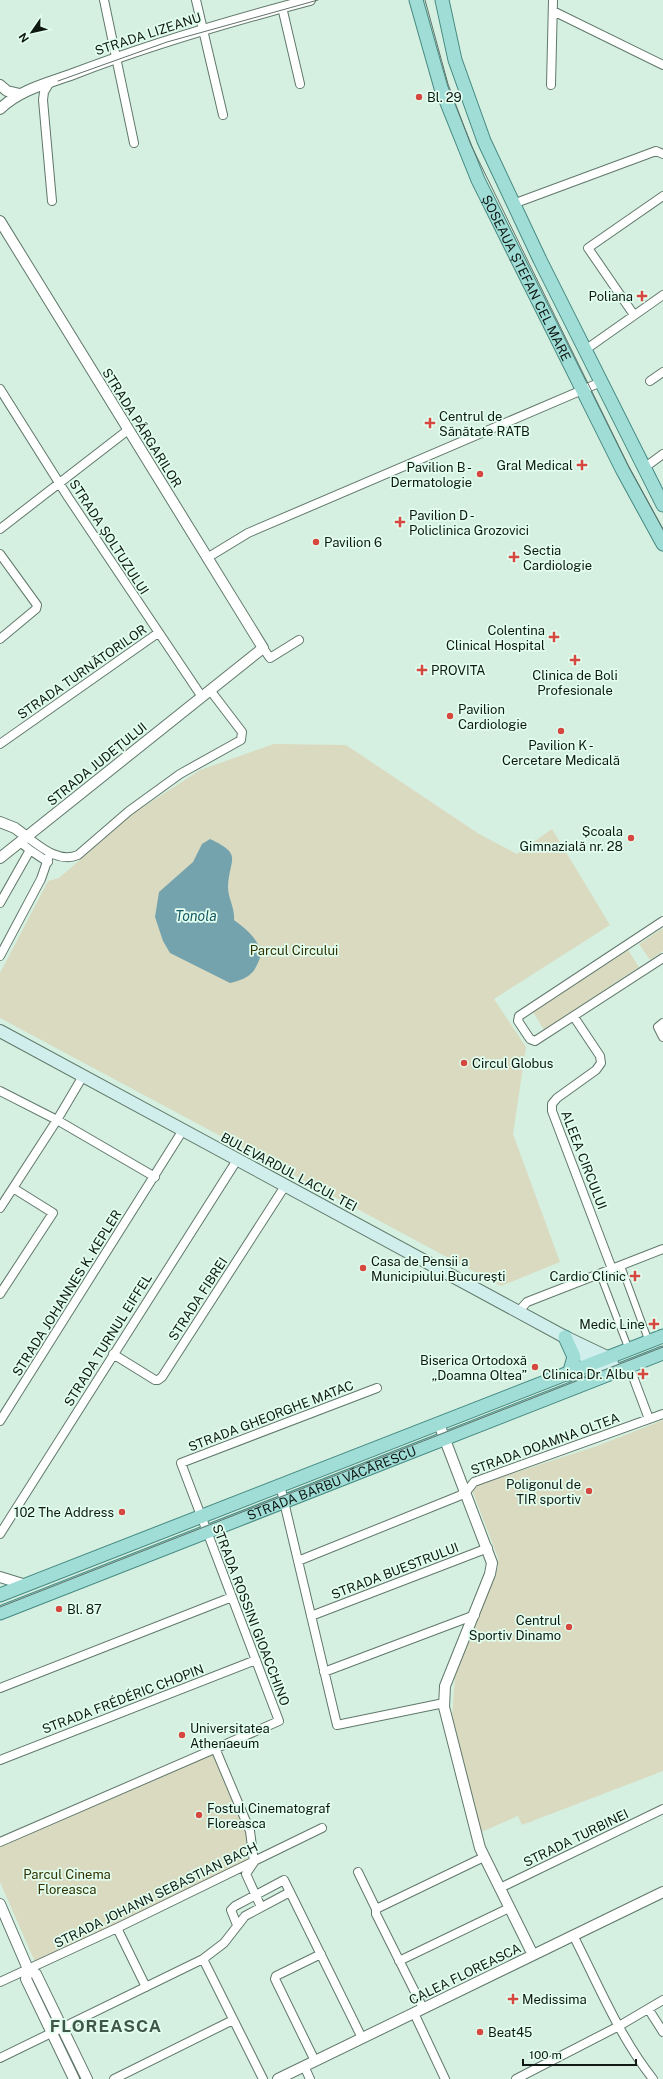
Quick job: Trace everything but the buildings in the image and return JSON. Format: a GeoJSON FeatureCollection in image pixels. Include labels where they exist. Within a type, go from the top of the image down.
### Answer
{"type":"FeatureCollection","features":[{"type":"Feature","properties":{"kind":"main road","name":"ȘOSEAUA ȘTEFAN CEL MARE"},"geometry":{"type":"LineString","coordinates":[[416,0],[441,88],[476,173],[623,471],[663,544]]}},
{"type":"Feature","properties":{"kind":"main road","name":"ȘOSEAUA ȘTEFAN CEL MARE"},"geometry":{"type":"LineString","coordinates":[[442,0],[455,60],[469,104],[487,148],[513,204],[663,505]]}},
{"type":"Feature","properties":{"kind":"main road","name":"BULEVARDUL LACUL TEI"},"geometry":{"type":"LineString","coordinates":[[0,1031],[518,1312],[609,1358]]}},
{"type":"Feature","properties":{"kind":"main road","name":"STRADA BARBU VĂCĂRESCU"},"geometry":{"type":"LineString","coordinates":[[2,1594],[280,1485],[594,1365],[663,1336]]}},
{"type":"Feature","properties":{"kind":"main road","name":"BULEVARDUL LACUL TEI"},"geometry":{"type":"LineString","coordinates":[[565,1337],[594,1365],[600,1368],[616,1371]]}},
{"type":"Feature","properties":{"kind":"main road"},"geometry":{"type":"LineString","coordinates":[[565,1337],[574,1357],[569,1374]]}},
{"type":"Feature","properties":{"kind":"main road","name":"STRADA BARBU VĂCĂRESCU"},"geometry":{"type":"LineString","coordinates":[[0,1613],[284,1500],[663,1353]]}},
{"type":"Feature","properties":{"kind":"main road"},"geometry":{"type":"LineString","coordinates":[[609,1358],[616,1371]]}},
{"type":"Feature","properties":{"kind":"street"},"geometry":{"type":"LineString","coordinates":[[104,0],[134,143]]}},
{"type":"Feature","properties":{"kind":"street"},"geometry":{"type":"LineString","coordinates":[[196,0],[223,115]]}},
{"type":"Feature","properties":{"kind":"street","name":"STRADA LIZEANU"},"geometry":{"type":"LineString","coordinates":[[0,106],[20,94],[116,57],[203,29],[310,0]]}},
{"type":"Feature","properties":{"kind":"street"},"geometry":{"type":"LineString","coordinates":[[551,85],[553,0]]}},
{"type":"Feature","properties":{"kind":"street"},"geometry":{"type":"LineString","coordinates":[[282,7],[300,84]]}},
{"type":"Feature","properties":{"kind":"street"},"geometry":{"type":"LineString","coordinates":[[553,11],[663,65]]}},
{"type":"Feature","properties":{"kind":"street"},"geometry":{"type":"LineString","coordinates":[[50,82],[44,92],[43,100],[52,201]]}},
{"type":"Feature","properties":{"kind":"street"},"geometry":{"type":"LineString","coordinates":[[0,85],[7,91],[20,94]]}},
{"type":"Feature","properties":{"kind":"street"},"geometry":{"type":"LineString","coordinates":[[513,204],[656,151],[663,154]]}},
{"type":"Feature","properties":{"kind":"street"},"geometry":{"type":"LineString","coordinates":[[634,315],[588,248],[663,196]]}},
{"type":"Feature","properties":{"kind":"street","name":"STRADA PÂRGARILOR"},"geometry":{"type":"LineString","coordinates":[[0,221],[263,648]]}},
{"type":"Feature","properties":{"kind":"street"},"geometry":{"type":"LineString","coordinates":[[585,350],[663,295]]}},
{"type":"Feature","properties":{"kind":"street"},"geometry":{"type":"LineString","coordinates":[[650,382],[663,372]]}},
{"type":"Feature","properties":{"kind":"street"},"geometry":{"type":"LineString","coordinates":[[207,558],[248,532],[583,391],[601,382]]}},
{"type":"Feature","properties":{"kind":"street","name":"STRADA ȘOLTUZULUI"},"geometry":{"type":"LineString","coordinates":[[0,388],[59,483],[202,697]]}},
{"type":"Feature","properties":{"kind":"street"},"geometry":{"type":"LineString","coordinates":[[0,529],[128,430]]}},
{"type":"Feature","properties":{"kind":"street"},"geometry":{"type":"LineString","coordinates":[[644,468],[663,454]]}},
{"type":"Feature","properties":{"kind":"street"},"geometry":{"type":"LineString","coordinates":[[0,554],[35,602],[36,609],[0,639]]}},
{"type":"Feature","properties":{"kind":"street","name":"STRADA TURNĂTORILOR"},"geometry":{"type":"LineString","coordinates":[[2,741],[158,633]]}},
{"type":"Feature","properties":{"kind":"street"},"geometry":{"type":"LineString","coordinates":[[263,648],[270,658],[299,640]]}},
{"type":"Feature","properties":{"kind":"street","name":"STRADA JUDEȚULUI"},"geometry":{"type":"LineString","coordinates":[[0,858],[263,648]]}},
{"type":"Feature","properties":{"kind":"street"},"geometry":{"type":"LineString","coordinates":[[23,839],[50,853],[68,858],[78,855],[129,811],[180,774],[241,740],[242,732],[210,690]]}},
{"type":"Feature","properties":{"kind":"street"},"geometry":{"type":"LineString","coordinates":[[2,824],[15,828],[30,850],[48,862]]}},
{"type":"Feature","properties":{"kind":"street"},"geometry":{"type":"LineString","coordinates":[[0,903],[30,850]]}},
{"type":"Feature","properties":{"kind":"street"},"geometry":{"type":"LineString","coordinates":[[0,956],[41,879],[50,853]]}},
{"type":"Feature","properties":{"kind":"street"},"geometry":{"type":"LineString","coordinates":[[663,921],[518,1018],[532,1041],[574,1017],[663,958]]}},
{"type":"Feature","properties":{"kind":"street","name":"ALEEA CIRCULUI"},"geometry":{"type":"LineString","coordinates":[[574,1017],[600,1056],[601,1063],[596,1070],[557,1098],[552,1104],[552,1111],[612,1269]]}},
{"type":"Feature","properties":{"kind":"street"},"geometry":{"type":"LineString","coordinates":[[662,1035],[658,1027],[663,1023]]}},
{"type":"Feature","properties":{"kind":"street"},"geometry":{"type":"LineString","coordinates":[[0,1208],[57,1120],[83,1076]]}},
{"type":"Feature","properties":{"kind":"street"},"geometry":{"type":"LineString","coordinates":[[0,1091],[57,1120],[155,1176]]}},
{"type":"Feature","properties":{"kind":"street","name":"STRADA JOHANNES K. KEPLER"},"geometry":{"type":"LineString","coordinates":[[0,1421],[183,1130]]}},
{"type":"Feature","properties":{"kind":"street","name":"STRADA TURNUL EIFFEL"},"geometry":{"type":"LineString","coordinates":[[0,1534],[112,1354],[237,1160]]}},
{"type":"Feature","properties":{"kind":"street","name":"STRADA FIBREI"},"geometry":{"type":"LineString","coordinates":[[112,1354],[155,1380],[162,1377],[285,1186]]}},
{"type":"Feature","properties":{"kind":"street"},"geometry":{"type":"LineString","coordinates":[[0,1294],[53,1213],[13,1188]]}},
{"type":"Feature","properties":{"kind":"street"},"geometry":{"type":"LineString","coordinates":[[518,1312],[527,1302],[663,1249]]}},
{"type":"Feature","properties":{"kind":"street"},"geometry":{"type":"LineString","coordinates":[[621,1266],[649,1342]]}},
{"type":"Feature","properties":{"kind":"street"},"geometry":{"type":"LineString","coordinates":[[600,1274],[629,1350]]}},
{"type":"Feature","properties":{"kind":"street"},"geometry":{"type":"LineString","coordinates":[[629,1366],[649,1419]]}},
{"type":"Feature","properties":{"kind":"street","name":"STRADA GHEORGHE MATAC"},"geometry":{"type":"LineString","coordinates":[[202,1516],[182,1462],[378,1388]]}},
{"type":"Feature","properties":{"kind":"street","name":"STRADA DOAMNA OLTEA"},"geometry":{"type":"LineString","coordinates":[[298,1561],[466,1492],[474,1482],[663,1414]]}},
{"type":"Feature","properties":{"kind":"street"},"geometry":{"type":"LineString","coordinates":[[439,1424],[488,1548],[492,1569],[475,1615],[445,1686],[444,1703],[469,1805],[484,1857],[533,1955]]}},
{"type":"Feature","properties":{"kind":"street"},"geometry":{"type":"LineString","coordinates":[[280,1485],[337,1725],[444,1703]]}},
{"type":"Feature","properties":{"kind":"street","name":"STRADA ROSSINI GIOACCHINO"},"geometry":{"type":"LineString","coordinates":[[202,1516],[278,1721],[215,1748]]}},
{"type":"Feature","properties":{"kind":"street","name":"STRADA BUESTRULUI"},"geometry":{"type":"LineString","coordinates":[[311,1616],[488,1548]]}},
{"type":"Feature","properties":{"kind":"street"},"geometry":{"type":"LineString","coordinates":[[0,1578],[26,1585]]}},
{"type":"Feature","properties":{"kind":"street"},"geometry":{"type":"LineString","coordinates":[[0,1578],[4,1586],[2,1594]]}},
{"type":"Feature","properties":{"kind":"street"},"geometry":{"type":"LineString","coordinates":[[0,1688],[232,1596]]}},
{"type":"Feature","properties":{"kind":"street"},"geometry":{"type":"LineString","coordinates":[[324,1672],[475,1615]]}},
{"type":"Feature","properties":{"kind":"street","name":"STRADA FRÉDÉRIC CHOPIN"},"geometry":{"type":"LineString","coordinates":[[0,1760],[256,1660]]}},
{"type":"Feature","properties":{"kind":"street"},"geometry":{"type":"LineString","coordinates":[[0,1842],[215,1748],[246,1817],[253,1845],[254,1862],[246,1874],[261,1907]]}},
{"type":"Feature","properties":{"kind":"street","name":"STRADA TURBINEI"},"geometry":{"type":"LineString","coordinates":[[500,1888],[663,1809]]}},
{"type":"Feature","properties":{"kind":"street","name":"STRADA JOHANN SEBASTIAN BACH"},"geometry":{"type":"LineString","coordinates":[[0,1982],[117,1928],[322,1828]]}},
{"type":"Feature","properties":{"kind":"street"},"geometry":{"type":"LineString","coordinates":[[376,1909],[484,1857]]}},
{"type":"Feature","properties":{"kind":"street"},"geometry":{"type":"LineString","coordinates":[[358,1872],[376,1909],[376,1914],[399,1961],[438,2063],[446,2079]]}},
{"type":"Feature","properties":{"kind":"street"},"geometry":{"type":"LineString","coordinates":[[237,1925],[231,1910],[255,1894],[284,1880],[362,2038]]}},
{"type":"Feature","properties":{"kind":"street"},"geometry":{"type":"LineString","coordinates":[[0,2058],[203,1959],[224,1944],[245,1916],[290,1892]]}},
{"type":"Feature","properties":{"kind":"street","name":"CALEA FLOREASCA"},"geometry":{"type":"LineString","coordinates":[[278,2079],[663,1892]]}},
{"type":"Feature","properties":{"kind":"street"},"geometry":{"type":"LineString","coordinates":[[0,1904],[28,1969],[26,1979],[74,2079]]}},
{"type":"Feature","properties":{"kind":"street"},"geometry":{"type":"LineString","coordinates":[[399,1961],[509,1908]]}},
{"type":"Feature","properties":{"kind":"street"},"geometry":{"type":"LineString","coordinates":[[117,1928],[146,1987]]}},
{"type":"Feature","properties":{"kind":"street"},"geometry":{"type":"LineString","coordinates":[[573,1935],[619,2026],[638,2059],[653,2079]]}},
{"type":"Feature","properties":{"kind":"street"},"geometry":{"type":"LineString","coordinates":[[315,2061],[274,1979],[276,1976],[320,1954]]}},
{"type":"Feature","properties":{"kind":"street"},"geometry":{"type":"LineString","coordinates":[[203,1959],[263,2079]]}},
{"type":"Feature","properties":{"kind":"street"},"geometry":{"type":"LineString","coordinates":[[28,1969],[36,1974],[87,2079]]}},
{"type":"Feature","properties":{"kind":"street"},"geometry":{"type":"LineString","coordinates":[[516,2079],[649,2010],[663,2000]]}},
{"type":"Feature","properties":{"kind":"street"},"geometry":{"type":"LineString","coordinates":[[649,2010],[663,2032]]}},
{"type":"Feature","properties":{"kind":"street"},"geometry":{"type":"LineString","coordinates":[[114,2079],[234,2020]]}},
{"type":"Feature","properties":{"kind":"street"},"geometry":{"type":"LineString","coordinates":[[304,2066],[310,2079]]}},
{"type":"Feature","properties":{"kind":"green space","name":"Parcul Circului"},"geometry":{"type":"Polygon","coordinates":[[[274,744],[346,745],[479,834],[517,854],[552,829],[610,925],[494,999],[526,1047],[513,1134],[560,1262],[501,1286],[0,1018],[0,973],[48,881],[59,878],[134,813],[200,770],[274,744]]]}},
{"type":"Feature","properties":{"kind":"green space"},"geometry":{"type":"Polygon","coordinates":[[[663,928],[663,951],[650,960],[639,944],[663,928]]]}},
{"type":"Feature","properties":{"kind":"green space"},"geometry":{"type":"Polygon","coordinates":[[[628,950],[639,967],[544,1030],[533,1012],[628,950]]]}},
{"type":"Feature","properties":{"kind":"green space","name":"Centrul Sportiv Dinamo"},"geometry":{"type":"Polygon","coordinates":[[[663,1420],[663,1771],[522,1825],[518,1816],[479,1833],[452,1717],[455,1677],[498,1567],[498,1558],[472,1490],[476,1485],[597,1446],[663,1420]]]}},
{"type":"Feature","properties":{"kind":"green space","name":"Parcul Cinema Floreasca"},"geometry":{"type":"Polygon","coordinates":[[[213,1754],[246,1830],[250,1859],[35,1962],[0,1882],[0,1845],[213,1754]]]}},
{"type":"Feature","properties":{"kind":"water","name":"Tonola"},"geometry":{"type":"Polygon","coordinates":[[[210,839],[221,844],[231,854],[232,863],[228,887],[234,920],[251,934],[262,952],[257,965],[248,977],[230,983],[170,953],[163,941],[155,917],[159,892],[193,862],[202,844],[210,839]]]}},
{"type":"Feature","properties":{"kind":"tram line"},"geometry":{"type":"LineString","coordinates":[[58,81],[167,42],[318,0]]}},
{"type":"Feature","properties":{"kind":"tram line"},"geometry":{"type":"LineString","coordinates":[[425,0],[448,84],[471,145],[628,465],[663,529]]}},
{"type":"Feature","properties":{"kind":"tram line"},"geometry":{"type":"LineString","coordinates":[[0,1607],[663,1347]]}},
{"type":"Feature","properties":{"kind":"place","name":"Bl. 29"},"geometry":{"type":"Point","coordinates":[419,97]}},
{"type":"Feature","properties":{"kind":"place","name":"Poliana"},"geometry":{"type":"Point","coordinates":[642,296]}},
{"type":"Feature","properties":{"kind":"place","name":"Centrul de Sănătate RATB"},"geometry":{"type":"Point","coordinates":[430,423]}},
{"type":"Feature","properties":{"kind":"place","name":"Gral Medical"},"geometry":{"type":"Point","coordinates":[582,465]}},
{"type":"Feature","properties":{"kind":"place","name":"Pavilion B - Dermatologie"},"geometry":{"type":"Point","coordinates":[480,474]}},
{"type":"Feature","properties":{"kind":"place","name":"Pavilion D - Policlinica Grozovici"},"geometry":{"type":"Point","coordinates":[400,522]}},
{"type":"Feature","properties":{"kind":"place","name":"Pavilion 6"},"geometry":{"type":"Point","coordinates":[316,542]}},
{"type":"Feature","properties":{"kind":"place","name":"Sectia Cardiologie"},"geometry":{"type":"Point","coordinates":[514,557]}},
{"type":"Feature","properties":{"kind":"place","name":"Colentina Clinical Hospital"},"geometry":{"type":"Point","coordinates":[554,637]}},
{"type":"Feature","properties":{"kind":"place","name":"Clinica de Boli Profesionale"},"geometry":{"type":"Point","coordinates":[575,660]}},
{"type":"Feature","properties":{"kind":"place","name":"PROVITA"},"geometry":{"type":"Point","coordinates":[422,670]}},
{"type":"Feature","properties":{"kind":"place","name":"Pavilion Cardiologie"},"geometry":{"type":"Point","coordinates":[450,716]}},
{"type":"Feature","properties":{"kind":"place","name":"Pavilion K - Cercetare Medicală"},"geometry":{"type":"Point","coordinates":[561,731]}},
{"type":"Feature","properties":{"kind":"place","name":"Școala Gimnazială nr. 28"},"geometry":{"type":"Point","coordinates":[631,838]}},
{"type":"Feature","properties":{"kind":"place","name":"Circul Globus"},"geometry":{"type":"Point","coordinates":[464,1063]}},
{"type":"Feature","properties":{"kind":"place","name":"Casa de Pensii a Municipiului București"},"geometry":{"type":"Point","coordinates":[363,1268]}},
{"type":"Feature","properties":{"kind":"place","name":"Cardio Clinic"},"geometry":{"type":"Point","coordinates":[635,1276]}},
{"type":"Feature","properties":{"kind":"place","name":"Medic Line"},"geometry":{"type":"Point","coordinates":[654,1324]}},
{"type":"Feature","properties":{"kind":"place","name":"Biserica Ortodoxă „Doamna Oltea”"},"geometry":{"type":"Point","coordinates":[535,1367]}},
{"type":"Feature","properties":{"kind":"place","name":"Clinica Dr. Albu"},"geometry":{"type":"Point","coordinates":[643,1374]}},
{"type":"Feature","properties":{"kind":"place","name":"Poligonul de TIR sportiv"},"geometry":{"type":"Point","coordinates":[589,1491]}},
{"type":"Feature","properties":{"kind":"place","name":"102 The Address"},"geometry":{"type":"Point","coordinates":[122,1512]}},
{"type":"Feature","properties":{"kind":"place","name":"Bl. 87"},"geometry":{"type":"Point","coordinates":[59,1609]}},
{"type":"Feature","properties":{"kind":"place","name":"Centrul Sportiv Dinamo"},"geometry":{"type":"Point","coordinates":[569,1627]}},
{"type":"Feature","properties":{"kind":"place","name":"Universitatea Athenaeum"},"geometry":{"type":"Point","coordinates":[182,1735]}},
{"type":"Feature","properties":{"kind":"place","name":"Fostul Cinematograf Floreasca"},"geometry":{"type":"Point","coordinates":[199,1815]}},
{"type":"Feature","properties":{"kind":"place","name":"Medissima"},"geometry":{"type":"Point","coordinates":[513,1999]}},
{"type":"Feature","properties":{"kind":"place","name":"Beat45"},"geometry":{"type":"Point","coordinates":[480,2032]}},
{"type":"Feature","properties":{"kind":"district","name":"FLOREASCA"},"geometry":{"type":"Point","coordinates":[106,2026]}}]}
